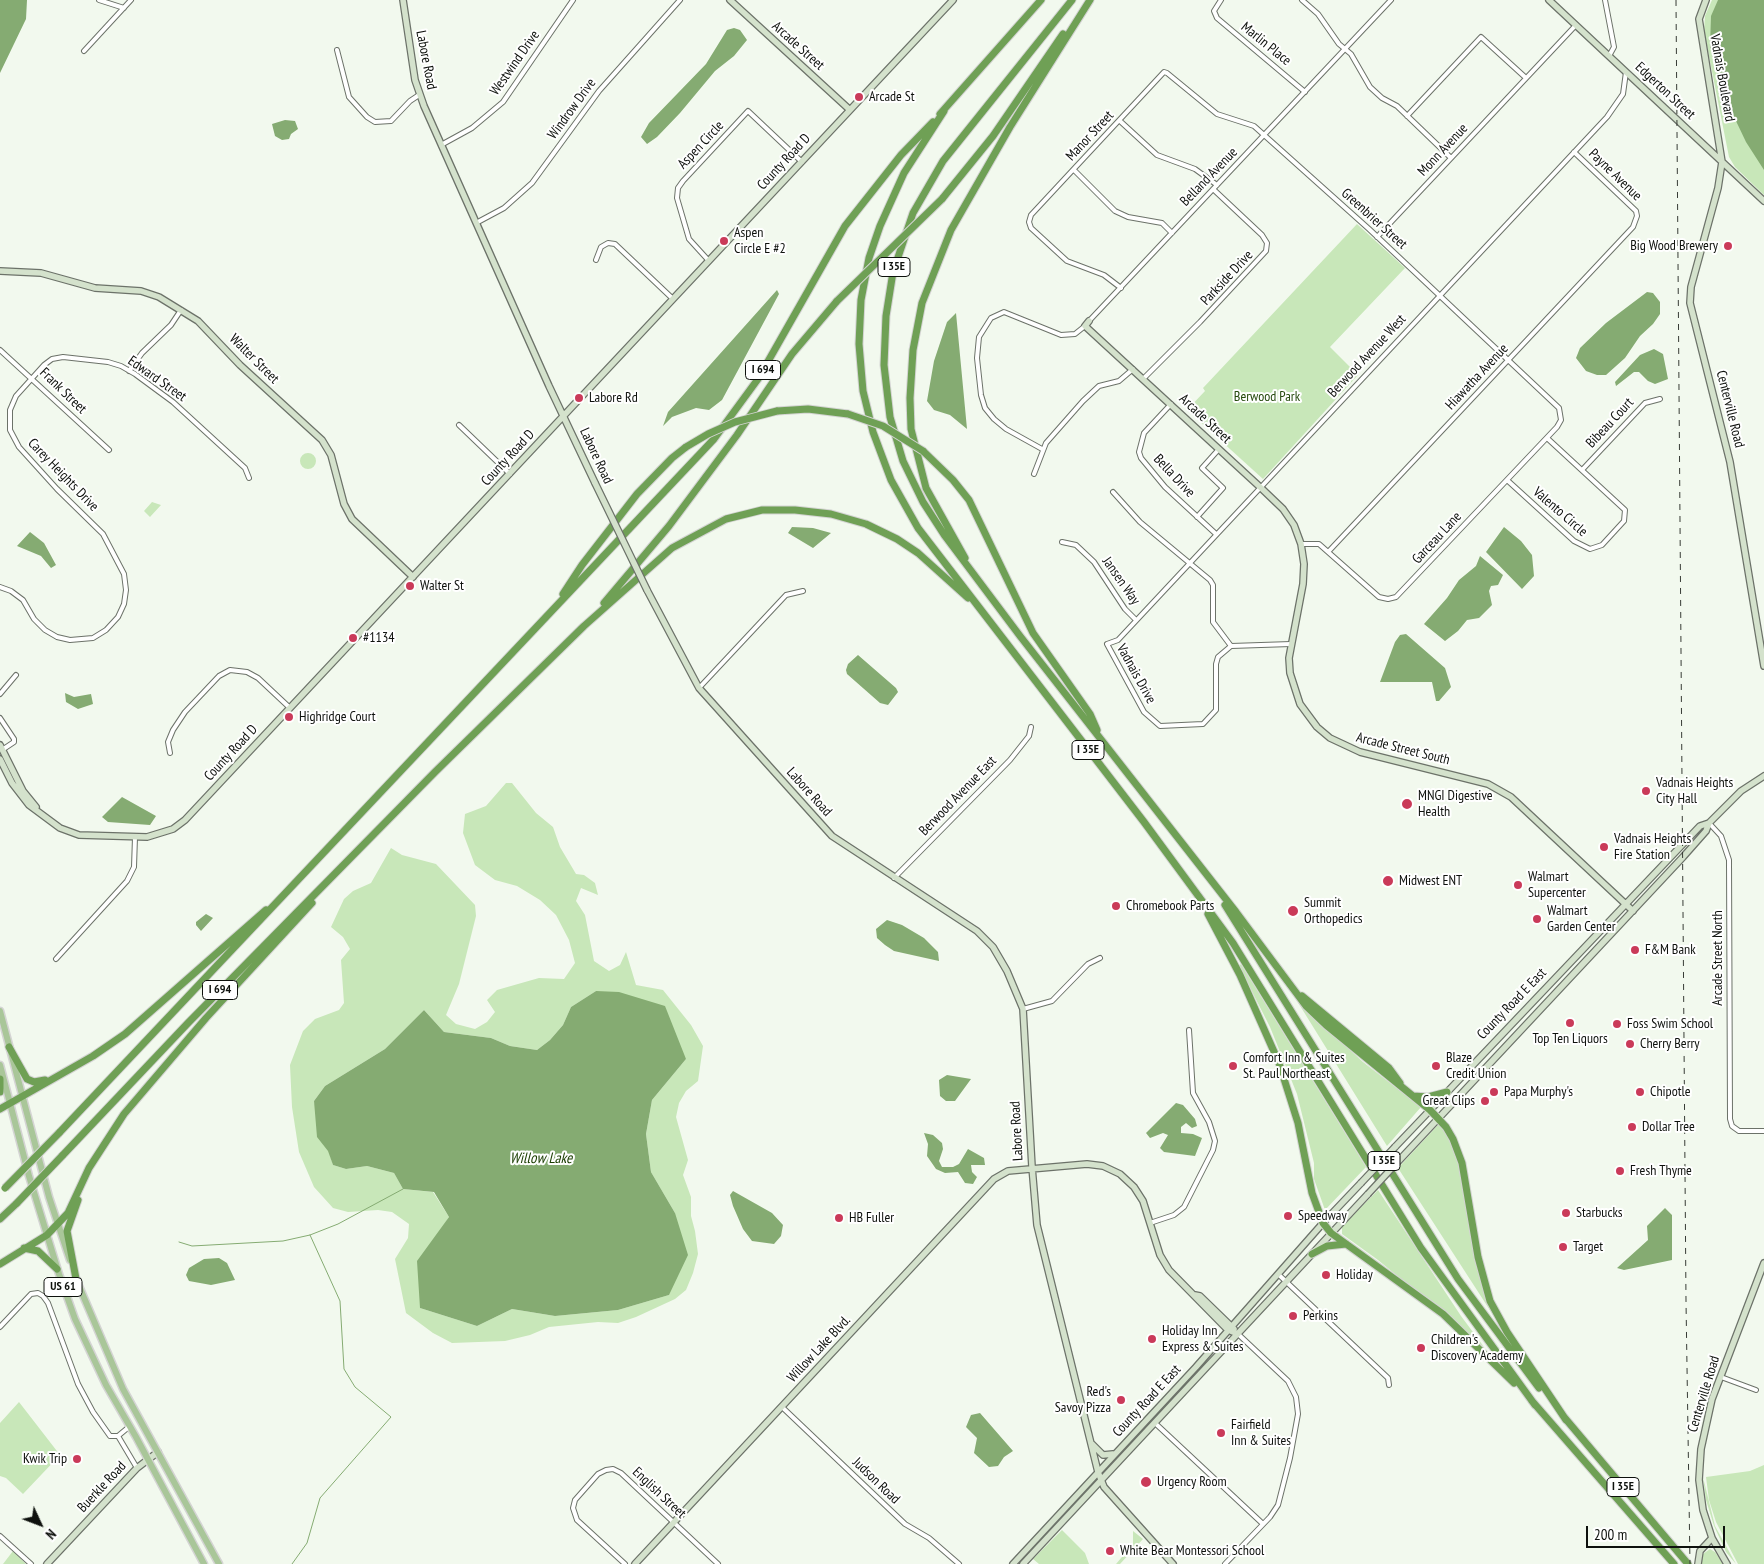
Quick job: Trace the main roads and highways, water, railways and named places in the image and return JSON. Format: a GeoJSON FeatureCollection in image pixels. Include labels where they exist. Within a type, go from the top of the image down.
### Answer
{"type":"FeatureCollection","features":[{"type":"Feature","properties":{"kind":"highway","name":"I 35E"},"geometry":{"type":"LineString","coordinates":[[1041,0],[944,111],[904,174],[880,226],[869,258],[861,300],[859,344],[863,390],[873,432],[891,480],[918,528],[1194,890],[1233,944],[1421,1248],[1535,1405],[1674,1564]]}},
{"type":"Feature","properties":{"kind":"highway","name":"I 35E"},"geometry":{"type":"LineString","coordinates":[[1072,0],[943,161],[913,213],[893,272],[886,316],[884,365],[890,417],[904,462],[923,502],[969,568],[1197,862],[1238,923],[1458,1279],[1507,1346],[1566,1420],[1688,1564]]}},
{"type":"Feature","properties":{"kind":"highway","name":"I 694"},"geometry":{"type":"LineString","coordinates":[[0,1219],[188,1023],[584,626],[670,526],[737,435],[792,354],[837,301],[942,199],[993,136],[1089,0]]}},
{"type":"Feature","properties":{"kind":"highway"},"geometry":{"type":"LineString","coordinates":[[969,568],[962,551],[926,488],[911,429],[910,398],[913,350],[922,304],[951,230],[1010,127],[1089,0]]}},
{"type":"Feature","properties":{"kind":"highway","name":"I 694"},"geometry":{"type":"LineString","coordinates":[[2,1191],[692,465],[758,379],[845,226],[901,155],[944,111]]}},
{"type":"Feature","properties":{"kind":"highway"},"geometry":{"type":"LineString","coordinates":[[554,609],[582,565],[620,514],[658,472],[686,447],[708,434],[735,422],[777,411],[808,408],[848,414],[883,426],[923,451],[953,480],[969,500],[1034,633],[1090,714],[1101,739]]}},
{"type":"Feature","properties":{"kind":"highway"},"geometry":{"type":"LineString","coordinates":[[584,626],[672,548],[726,519],[762,510],[796,510],[831,514],[866,524],[897,539],[918,553],[981,610]]}},
{"type":"Feature","properties":{"kind":"highway"},"geometry":{"type":"LineString","coordinates":[[0,1264],[47,1235],[68,1213],[102,1145],[124,1114],[206,1018],[382,827]]}},
{"type":"Feature","properties":{"kind":"highway"},"geometry":{"type":"LineString","coordinates":[[1197,862],[1292,987],[1326,1025],[1439,1118],[1454,1139],[1462,1162],[1478,1257],[1490,1301],[1507,1332],[1566,1420]]}},
{"type":"Feature","properties":{"kind":"highway"},"geometry":{"type":"LineString","coordinates":[[1194,890],[1240,975],[1279,1063],[1298,1123],[1312,1192],[1323,1223],[1332,1233],[1443,1314],[1535,1405]]}},
{"type":"Feature","properties":{"kind":"highway"},"geometry":{"type":"LineString","coordinates":[[0,1109],[125,1034],[239,933],[280,900]]}},
{"type":"Feature","properties":{"kind":"highway"},"geometry":{"type":"LineString","coordinates":[[9,1047],[30,1081],[40,1081],[66,1071]]}},
{"type":"Feature","properties":{"kind":"highway"},"geometry":{"type":"LineString","coordinates":[[0,1079],[0,1092]]}},
{"type":"Feature","properties":{"kind":"highway"},"geometry":{"type":"LineString","coordinates":[[1412,1095],[1428,1097],[1447,1092]]}},
{"type":"Feature","properties":{"kind":"highway"},"geometry":{"type":"LineString","coordinates":[[77,1284],[67,1231],[102,1145]]}},
{"type":"Feature","properties":{"kind":"highway"},"geometry":{"type":"LineString","coordinates":[[1312,1254],[1327,1246],[1347,1244]]}},
{"type":"Feature","properties":{"kind":"highway"},"geometry":{"type":"LineString","coordinates":[[24,1248],[38,1251],[57,1269]]}},
{"type":"Feature","properties":{"kind":"main road","name":"US 61"},"geometry":{"type":"LineString","coordinates":[[0,1011],[21,1095],[77,1284],[123,1390],[218,1564]]}},
{"type":"Feature","properties":{"kind":"main road","name":"US 61"},"geometry":{"type":"LineString","coordinates":[[0,1065],[57,1269],[88,1349],[204,1564]]}},
{"type":"Feature","properties":{"kind":"water"},"geometry":{"type":"Polygon","coordinates":[[[0,0],[27,0],[26,19],[0,73],[0,0]]]}},
{"type":"Feature","properties":{"kind":"water"},"geometry":{"type":"Polygon","coordinates":[[[1718,0],[1764,0],[1764,170],[1746,142],[1726,100],[1717,73],[1710,46],[1711,16],[1718,0]]]}},
{"type":"Feature","properties":{"kind":"water"},"geometry":{"type":"Polygon","coordinates":[[[734,28],[740,30],[747,40],[734,56],[715,71],[657,137],[647,144],[641,137],[649,123],[706,64],[727,30],[734,28]]]}},
{"type":"Feature","properties":{"kind":"water"},"geometry":{"type":"Polygon","coordinates":[[[285,120],[295,121],[298,129],[291,134],[289,139],[282,140],[275,136],[272,124],[285,120]]]}},
{"type":"Feature","properties":{"kind":"water"},"geometry":{"type":"Polygon","coordinates":[[[777,290],[779,294],[722,400],[709,410],[696,408],[672,417],[663,426],[668,412],[777,290]]]}},
{"type":"Feature","properties":{"kind":"water"},"geometry":{"type":"Polygon","coordinates":[[[1647,292],[1653,293],[1660,302],[1660,314],[1653,324],[1640,336],[1625,358],[1606,375],[1597,375],[1586,371],[1576,358],[1580,348],[1606,323],[1647,292]]]}},
{"type":"Feature","properties":{"kind":"water"},"geometry":{"type":"Polygon","coordinates":[[[956,313],[967,429],[950,415],[934,410],[927,401],[934,361],[947,322],[956,313]]]}},
{"type":"Feature","properties":{"kind":"water"},"geometry":{"type":"Polygon","coordinates":[[[1654,349],[1663,354],[1668,379],[1655,384],[1648,381],[1639,372],[1634,372],[1616,386],[1615,382],[1640,355],[1654,349]]]}},
{"type":"Feature","properties":{"kind":"water"},"geometry":{"type":"Polygon","coordinates":[[[792,527],[813,528],[831,533],[813,548],[788,533],[792,527]]]}},
{"type":"Feature","properties":{"kind":"water"},"geometry":{"type":"Polygon","coordinates":[[[1504,527],[1521,541],[1532,555],[1534,576],[1522,589],[1486,552],[1504,527]]]}},
{"type":"Feature","properties":{"kind":"water"},"geometry":{"type":"Polygon","coordinates":[[[30,532],[44,543],[56,565],[51,568],[41,556],[17,546],[30,532]]]}},
{"type":"Feature","properties":{"kind":"water"},"geometry":{"type":"Polygon","coordinates":[[[1480,556],[1503,575],[1498,585],[1491,586],[1489,591],[1492,605],[1479,618],[1467,620],[1458,631],[1445,641],[1424,624],[1447,598],[1459,580],[1476,566],[1480,556]]]}},
{"type":"Feature","properties":{"kind":"water"},"geometry":{"type":"Polygon","coordinates":[[[1406,634],[1445,668],[1451,687],[1439,701],[1436,701],[1432,682],[1380,682],[1395,642],[1400,635],[1406,634]]]}},
{"type":"Feature","properties":{"kind":"water"},"geometry":{"type":"Polygon","coordinates":[[[858,655],[896,688],[898,692],[888,705],[880,703],[847,674],[848,664],[858,655]]]}},
{"type":"Feature","properties":{"kind":"water"},"geometry":{"type":"Polygon","coordinates":[[[65,693],[74,697],[91,694],[93,704],[78,709],[66,702],[65,693]]]}},
{"type":"Feature","properties":{"kind":"water"},"geometry":{"type":"Polygon","coordinates":[[[122,797],[156,816],[150,825],[108,822],[102,817],[122,797]]]}},
{"type":"Feature","properties":{"kind":"water"},"geometry":{"type":"Polygon","coordinates":[[[206,914],[213,918],[201,931],[196,922],[206,914]]]}},
{"type":"Feature","properties":{"kind":"water"},"geometry":{"type":"Polygon","coordinates":[[[887,920],[902,925],[924,938],[938,952],[939,961],[894,951],[885,945],[877,938],[876,929],[887,920]]]}},
{"type":"Feature","properties":{"kind":"water","name":"Willow Lake"},"geometry":{"type":"Polygon","coordinates":[[[596,991],[619,992],[665,1006],[686,1059],[652,1100],[646,1134],[651,1172],[675,1213],[688,1255],[669,1295],[618,1310],[555,1316],[512,1309],[477,1326],[420,1308],[417,1261],[449,1217],[434,1192],[403,1189],[394,1173],[367,1166],[346,1169],[333,1165],[328,1151],[317,1137],[314,1101],[325,1086],[385,1049],[424,1010],[444,1032],[491,1038],[510,1046],[537,1050],[550,1040],[563,1025],[571,1007],[596,991]]]}},
{"type":"Feature","properties":{"kind":"water"},"geometry":{"type":"Polygon","coordinates":[[[947,1075],[971,1079],[955,1101],[946,1101],[940,1096],[939,1080],[947,1075]]]}},
{"type":"Feature","properties":{"kind":"water"},"geometry":{"type":"Polygon","coordinates":[[[1176,1103],[1183,1105],[1195,1119],[1197,1126],[1192,1128],[1186,1123],[1181,1127],[1181,1133],[1193,1134],[1202,1138],[1195,1156],[1164,1152],[1160,1148],[1168,1135],[1163,1133],[1150,1138],[1146,1133],[1176,1103]]]}},
{"type":"Feature","properties":{"kind":"water"},"geometry":{"type":"Polygon","coordinates":[[[924,1133],[933,1135],[942,1143],[943,1149],[939,1161],[942,1167],[953,1167],[959,1164],[968,1149],[984,1158],[985,1165],[971,1165],[972,1172],[977,1177],[973,1184],[965,1183],[958,1172],[945,1173],[936,1169],[927,1156],[928,1144],[924,1133]]]}},
{"type":"Feature","properties":{"kind":"water"},"geometry":{"type":"Polygon","coordinates":[[[733,1191],[772,1213],[783,1225],[781,1236],[774,1244],[752,1241],[743,1229],[733,1206],[730,1195],[733,1191]]]}},
{"type":"Feature","properties":{"kind":"water"},"geometry":{"type":"Polygon","coordinates":[[[1665,1208],[1672,1215],[1672,1260],[1624,1270],[1617,1268],[1648,1240],[1647,1226],[1665,1208]]]}},
{"type":"Feature","properties":{"kind":"water"},"geometry":{"type":"Polygon","coordinates":[[[219,1258],[227,1263],[235,1280],[211,1285],[189,1281],[186,1275],[189,1268],[204,1259],[219,1258]]]}},
{"type":"Feature","properties":{"kind":"water"},"geometry":{"type":"Polygon","coordinates":[[[980,1413],[1013,1451],[1004,1457],[998,1466],[989,1467],[974,1453],[977,1438],[966,1427],[971,1415],[980,1413]]]}},
{"type":"Feature","properties":{"kind":"waterway"},"geometry":{"type":"LineString","coordinates":[[179,1242],[192,1246],[283,1241],[310,1235],[338,1224],[403,1189]]}},
{"type":"Feature","properties":{"kind":"waterway"},"geometry":{"type":"LineString","coordinates":[[292,1564],[307,1543],[320,1498],[391,1417],[355,1387],[344,1369],[340,1301],[310,1235]]}},
{"type":"Feature","properties":{"kind":"railway"},"geometry":{"type":"LineString","coordinates":[[1676,0],[1686,1301],[1690,1564]]}},
{"type":"Feature","properties":{"kind":"place","name":"Arcade St"},"geometry":{"type":"Point","coordinates":[859,97]}},
{"type":"Feature","properties":{"kind":"place","name":"Aspen Circle E #2"},"geometry":{"type":"Point","coordinates":[724,241]}},
{"type":"Feature","properties":{"kind":"place","name":"Big Wood Brewery"},"geometry":{"type":"Point","coordinates":[1728,246]}},
{"type":"Feature","properties":{"kind":"place","name":"Labore Rd"},"geometry":{"type":"Point","coordinates":[579,398]}},
{"type":"Feature","properties":{"kind":"place","name":"Walter St"},"geometry":{"type":"Point","coordinates":[410,586]}},
{"type":"Feature","properties":{"kind":"place","name":"#1134"},"geometry":{"type":"Point","coordinates":[353,638]}},
{"type":"Feature","properties":{"kind":"place","name":"Highridge Court"},"geometry":{"type":"Point","coordinates":[289,717]}},
{"type":"Feature","properties":{"kind":"place","name":"Vadnais Heights City Hall"},"geometry":{"type":"Point","coordinates":[1646,791]}},
{"type":"Feature","properties":{"kind":"place","name":"MNGI Digestive Health"},"geometry":{"type":"Point","coordinates":[1407,804]}},
{"type":"Feature","properties":{"kind":"place","name":"Vadnais Heights Fire Station"},"geometry":{"type":"Point","coordinates":[1604,847]}},
{"type":"Feature","properties":{"kind":"place","name":"Midwest ENT"},"geometry":{"type":"Point","coordinates":[1388,881]}},
{"type":"Feature","properties":{"kind":"place","name":"Walmart Supercenter"},"geometry":{"type":"Point","coordinates":[1518,885]}},
{"type":"Feature","properties":{"kind":"place","name":"Chromebook Parts"},"geometry":{"type":"Point","coordinates":[1116,906]}},
{"type":"Feature","properties":{"kind":"place","name":"Summit Orthopedics"},"geometry":{"type":"Point","coordinates":[1293,911]}},
{"type":"Feature","properties":{"kind":"place","name":"Walmart Garden Center"},"geometry":{"type":"Point","coordinates":[1537,919]}},
{"type":"Feature","properties":{"kind":"place","name":"F&M Bank"},"geometry":{"type":"Point","coordinates":[1635,950]}},
{"type":"Feature","properties":{"kind":"place","name":"Top Ten Liquors"},"geometry":{"type":"Point","coordinates":[1570,1023]}},
{"type":"Feature","properties":{"kind":"place","name":"Foss Swim School"},"geometry":{"type":"Point","coordinates":[1617,1024]}},
{"type":"Feature","properties":{"kind":"place","name":"Cherry Berry"},"geometry":{"type":"Point","coordinates":[1630,1044]}},
{"type":"Feature","properties":{"kind":"place","name":"Comfort Inn & Suites St. Paul Northeast"},"geometry":{"type":"Point","coordinates":[1233,1066]}},
{"type":"Feature","properties":{"kind":"place","name":"Blaze Credit Union"},"geometry":{"type":"Point","coordinates":[1436,1066]}},
{"type":"Feature","properties":{"kind":"place","name":"Papa Murphy's"},"geometry":{"type":"Point","coordinates":[1494,1092]}},
{"type":"Feature","properties":{"kind":"place","name":"Chipotle"},"geometry":{"type":"Point","coordinates":[1640,1092]}},
{"type":"Feature","properties":{"kind":"place","name":"Great Clips"},"geometry":{"type":"Point","coordinates":[1485,1101]}},
{"type":"Feature","properties":{"kind":"place","name":"Dollar Tree"},"geometry":{"type":"Point","coordinates":[1632,1127]}},
{"type":"Feature","properties":{"kind":"place","name":"Fresh Thyme"},"geometry":{"type":"Point","coordinates":[1620,1171]}},
{"type":"Feature","properties":{"kind":"place","name":"Starbucks"},"geometry":{"type":"Point","coordinates":[1566,1213]}},
{"type":"Feature","properties":{"kind":"place","name":"Speedway"},"geometry":{"type":"Point","coordinates":[1288,1216]}},
{"type":"Feature","properties":{"kind":"place","name":"HB Fuller"},"geometry":{"type":"Point","coordinates":[839,1218]}},
{"type":"Feature","properties":{"kind":"place","name":"Target"},"geometry":{"type":"Point","coordinates":[1563,1247]}},
{"type":"Feature","properties":{"kind":"place","name":"Holiday"},"geometry":{"type":"Point","coordinates":[1326,1275]}},
{"type":"Feature","properties":{"kind":"place","name":"Perkins"},"geometry":{"type":"Point","coordinates":[1293,1316]}},
{"type":"Feature","properties":{"kind":"place","name":"Holiday Inn Express & Suites"},"geometry":{"type":"Point","coordinates":[1152,1339]}},
{"type":"Feature","properties":{"kind":"place","name":"Children's Discovery Academy"},"geometry":{"type":"Point","coordinates":[1421,1348]}},
{"type":"Feature","properties":{"kind":"place","name":"Red's Savoy Pizza"},"geometry":{"type":"Point","coordinates":[1121,1400]}},
{"type":"Feature","properties":{"kind":"place","name":"Fairfield Inn & Suites"},"geometry":{"type":"Point","coordinates":[1221,1433]}},
{"type":"Feature","properties":{"kind":"place","name":"Kwik Trip"},"geometry":{"type":"Point","coordinates":[77,1459]}},
{"type":"Feature","properties":{"kind":"place","name":"Urgency Room"},"geometry":{"type":"Point","coordinates":[1146,1482]}},
{"type":"Feature","properties":{"kind":"place","name":"White Bear Montessori School"},"geometry":{"type":"Point","coordinates":[1110,1551]}},
{"type":"Feature","properties":{"kind":"park label","name":"Berwood Park"},"geometry":{"type":"Point","coordinates":[1267,397]}}]}
